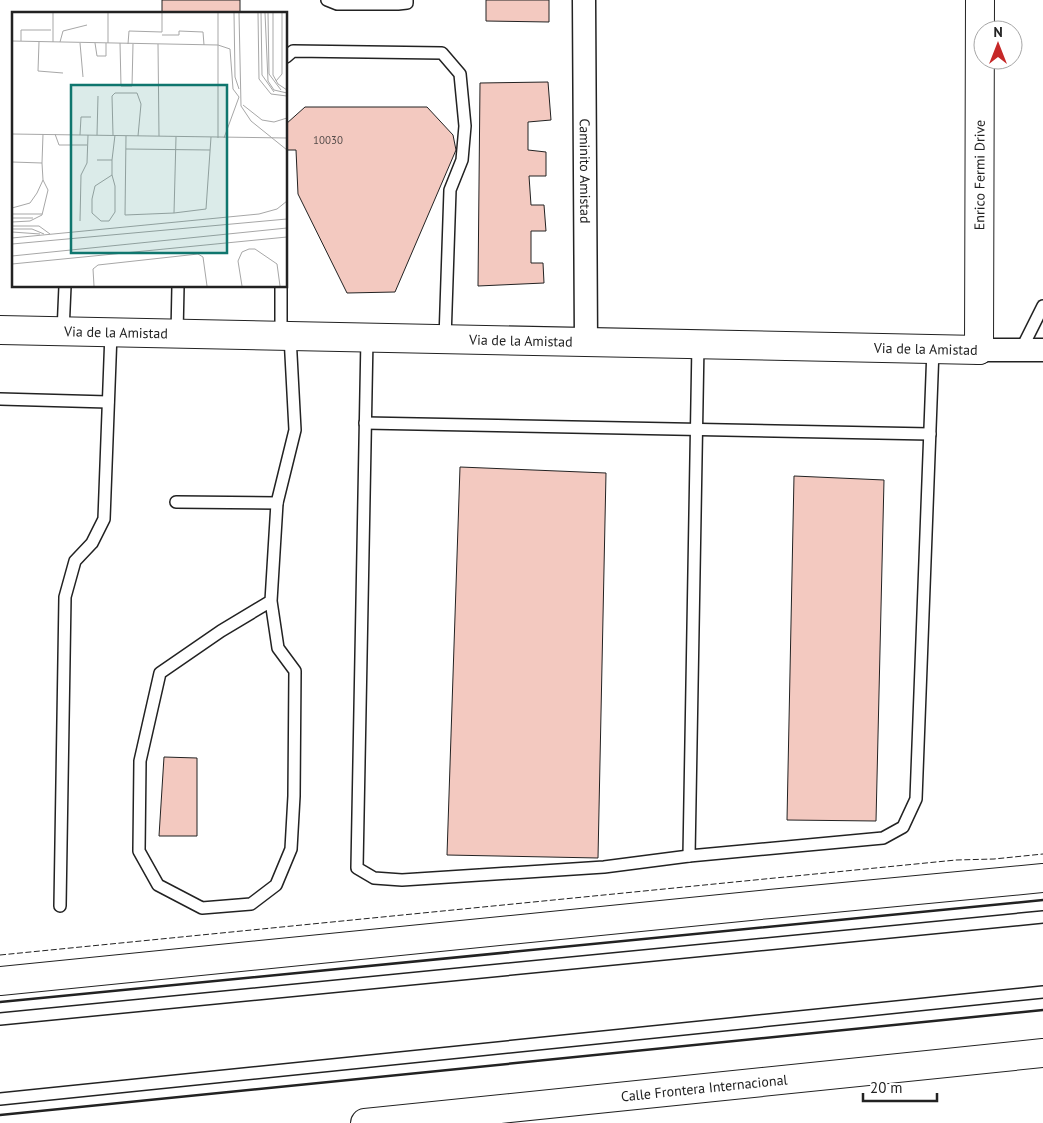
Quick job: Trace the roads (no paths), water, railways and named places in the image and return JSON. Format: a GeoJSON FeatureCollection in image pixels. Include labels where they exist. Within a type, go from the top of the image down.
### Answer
{"type":"FeatureCollection","features":[{"type":"Feature","properties":{"kind":"main road","name":"Enrico Fermi Drive"},"geometry":{"type":"LineString","coordinates":[[979,350],[980,0]]}},
{"type":"Feature","properties":{"kind":"main road","name":"Via de la Amistad"},"geometry":{"type":"LineString","coordinates":[[0,330],[979,350]]}},
{"type":"Feature","properties":{"kind":"main road"},"geometry":{"type":"LineString","coordinates":[[0,982],[1043,878]]}},
{"type":"Feature","properties":{"kind":"main road","name":"Calle Frontera Internacional"},"geometry":{"type":"LineString","coordinates":[[365,1123],[1043,1053]]}},
{"type":"Feature","properties":{"kind":"street","name":"Caminito Amistad"},"geometry":{"type":"LineString","coordinates":[[584,0],[586,342]]}},
{"type":"Feature","properties":{"kind":"street","name":"Via de la Amistad"},"geometry":{"type":"LineString","coordinates":[[979,350],[1032,350]]}},
{"type":"Feature","properties":{"kind":"lane"},"geometry":{"type":"LineString","coordinates":[[327,0],[337,4],[398,4],[407,3],[407,0]]}},
{"type":"Feature","properties":{"kind":"lane"},"geometry":{"type":"LineString","coordinates":[[288,55],[293,51],[442,53],[460,74],[466,126],[462,160],[450,190],[445,339]]}},
{"type":"Feature","properties":{"kind":"lane"},"geometry":{"type":"LineString","coordinates":[[63,332],[65,288]]}},
{"type":"Feature","properties":{"kind":"lane"},"geometry":{"type":"LineString","coordinates":[[177,334],[178,288]]}},
{"type":"Feature","properties":{"kind":"lane"},"geometry":{"type":"LineString","coordinates":[[272,601],[221,631],[160,673],[140,761],[139,851],[158,885],[202,908],[252,904],[276,885],[291,849],[294,796],[295,671],[278,648],[272,601],[277,503],[295,430],[281,288]]}},
{"type":"Feature","properties":{"kind":"lane"},"geometry":{"type":"LineString","coordinates":[[1032,350],[1043,306]]}},
{"type":"Feature","properties":{"kind":"lane"},"geometry":{"type":"LineString","coordinates":[[60,906],[65,597],[75,561],[92,543],[104,519],[110,333]]}},
{"type":"Feature","properties":{"kind":"lane"},"geometry":{"type":"LineString","coordinates":[[367,338],[357,868],[374,878],[402,880],[604,867],[689,856],[884,838],[903,827],[916,799],[933,349]]}},
{"type":"Feature","properties":{"kind":"lane"},"geometry":{"type":"LineString","coordinates":[[689,856],[698,344]]}},
{"type":"Feature","properties":{"kind":"lane"},"geometry":{"type":"LineString","coordinates":[[0,399],[108,402]]}},
{"type":"Feature","properties":{"kind":"lane"},"geometry":{"type":"LineString","coordinates":[[365,424],[930,434]]}},
{"type":"Feature","properties":{"kind":"lane"},"geometry":{"type":"LineString","coordinates":[[176,502],[277,503]]}},
{"type":"Feature","properties":{"kind":"lane"},"geometry":{"type":"LineString","coordinates":[[0,1019],[1043,917]]}},
{"type":"Feature","properties":{"kind":"lane"},"geometry":{"type":"LineString","coordinates":[[0,1099],[1043,992]]}}]}
